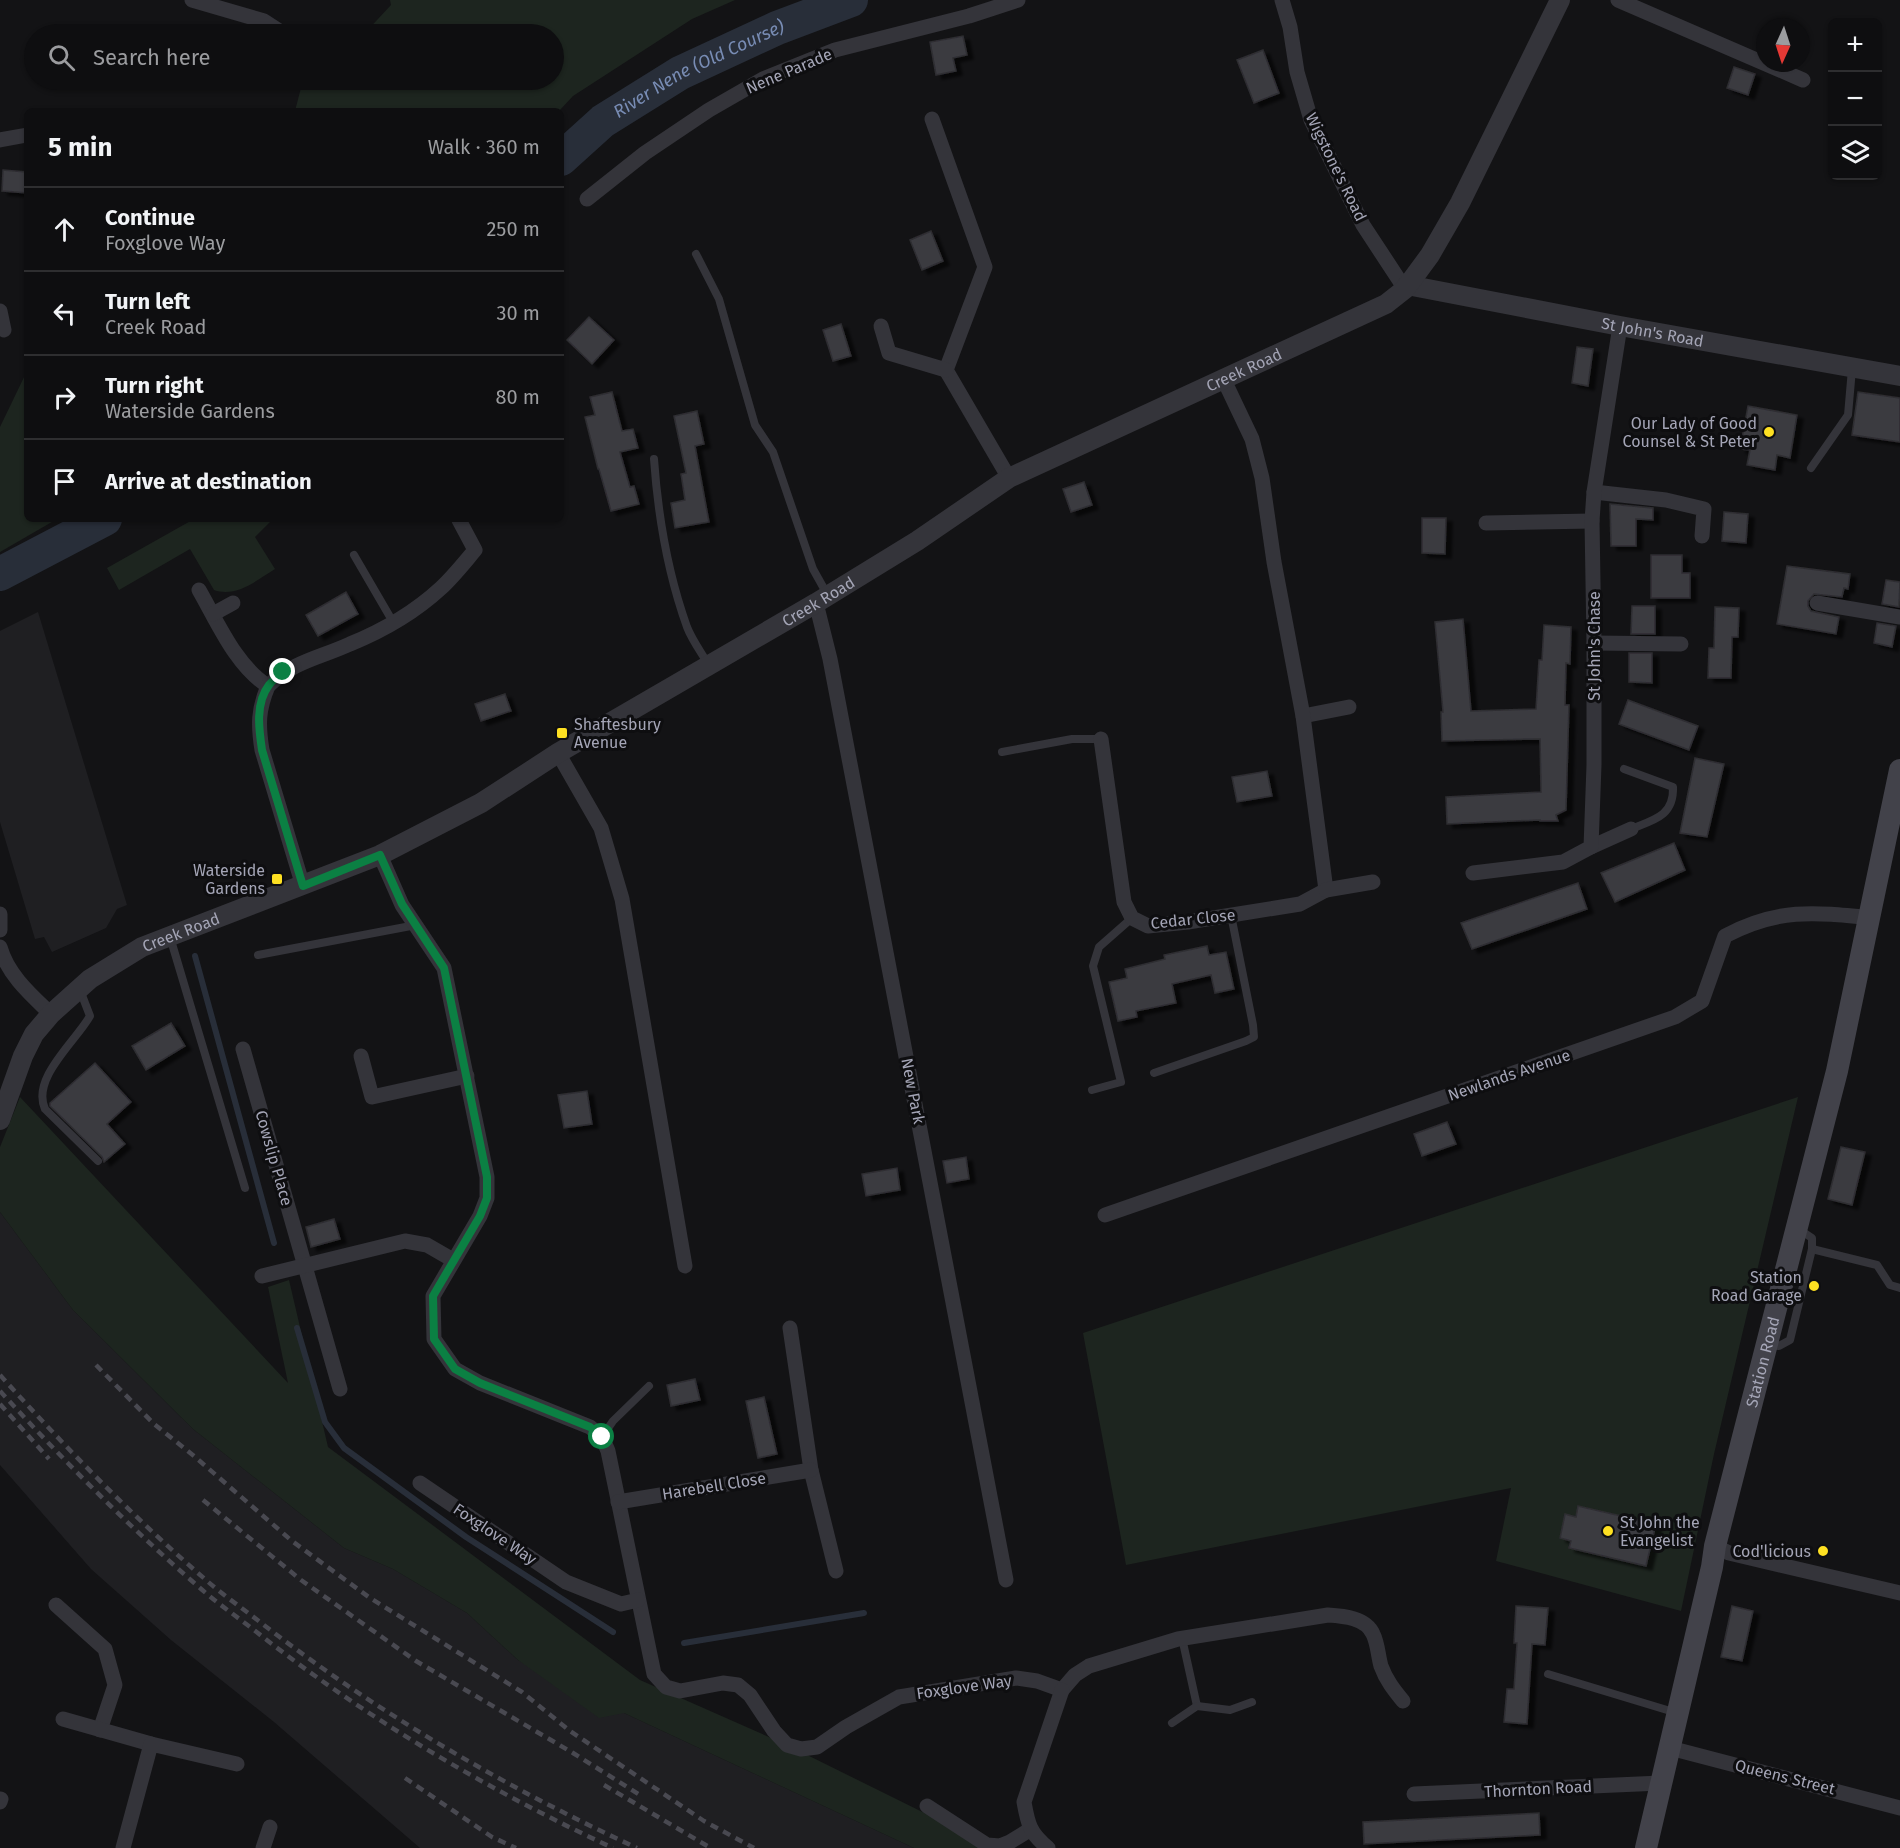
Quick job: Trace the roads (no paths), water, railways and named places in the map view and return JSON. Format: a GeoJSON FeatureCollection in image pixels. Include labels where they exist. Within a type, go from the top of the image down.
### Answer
{"type":"FeatureCollection","features":[{"type":"Feature","properties":{"kind":"main road","name":"Station Road"},"geometry":{"type":"LineString","coordinates":[[1646,1848],[1715,1546],[1838,1071],[1897,808],[1900,770]]}},
{"type":"Feature","properties":{"kind":"street"},"geometry":{"type":"LineString","coordinates":[[192,0],[269,24]]}},
{"type":"Feature","properties":{"kind":"street","name":"Nene Parade"},"geometry":{"type":"LineString","coordinates":[[587,199],[645,153],[709,110],[763,79],[835,50],[969,16],[1018,0]]}},
{"type":"Feature","properties":{"kind":"street","name":"Wigstone's Road"},"geometry":{"type":"LineString","coordinates":[[1282,0],[1290,27],[1297,72],[1311,120],[1363,225],[1406,287]]}},
{"type":"Feature","properties":{"kind":"street","name":"Creek Road"},"geometry":{"type":"LineString","coordinates":[[0,1120],[23,1056],[34,1034],[51,1014],[90,979],[142,947],[380,855],[481,803],[558,753],[917,542],[1009,478],[1386,304],[1406,287],[1430,255],[1460,203],[1560,0]]}},
{"type":"Feature","properties":{"kind":"street"},"geometry":{"type":"LineString","coordinates":[[1618,0],[1803,80]]}},
{"type":"Feature","properties":{"kind":"street"},"geometry":{"type":"LineString","coordinates":[[932,119],[985,267],[946,370]]}},
{"type":"Feature","properties":{"kind":"street"},"geometry":{"type":"LineString","coordinates":[[0,140],[24,136]]}},
{"type":"Feature","properties":{"kind":"street","name":"St John's Road"},"geometry":{"type":"LineString","coordinates":[[1406,287],[1900,376]]}},
{"type":"Feature","properties":{"kind":"street"},"geometry":{"type":"LineString","coordinates":[[0,311],[4,330]]}},
{"type":"Feature","properties":{"kind":"street"},"geometry":{"type":"LineString","coordinates":[[881,326],[889,353],[946,370],[1009,478]]}},
{"type":"Feature","properties":{"kind":"street","name":"St John's Chase"},"geometry":{"type":"LineString","coordinates":[[1592,847],[1593,492],[1620,326]]}},
{"type":"Feature","properties":{"kind":"street"},"geometry":{"type":"LineString","coordinates":[[1223,378],[1252,439],[1262,478],[1274,562],[1303,716],[1326,890]]}},
{"type":"Feature","properties":{"kind":"street"},"geometry":{"type":"LineString","coordinates":[[1593,492],[1666,500],[1704,509],[1702,536]]}},
{"type":"Feature","properties":{"kind":"street"},"geometry":{"type":"LineString","coordinates":[[1486,523],[1592,521]]}},
{"type":"Feature","properties":{"kind":"street"},"geometry":{"type":"LineString","coordinates":[[303,886],[262,750],[258,727],[261,704],[268,686],[283,672],[309,659],[350,644],[393,622],[442,587],[475,550],[460,522]]}},
{"type":"Feature","properties":{"kind":"street"},"geometry":{"type":"LineString","coordinates":[[199,590],[243,665],[254,677],[268,686]]}},
{"type":"Feature","properties":{"kind":"street","name":"New Park"},"geometry":{"type":"LineString","coordinates":[[822,599],[830,659],[1006,1580]]}},
{"type":"Feature","properties":{"kind":"street"},"geometry":{"type":"LineString","coordinates":[[213,614],[233,603]]}},
{"type":"Feature","properties":{"kind":"street"},"geometry":{"type":"LineString","coordinates":[[1817,603],[1900,617]]}},
{"type":"Feature","properties":{"kind":"street"},"geometry":{"type":"LineString","coordinates":[[1594,644],[1681,644]]}},
{"type":"Feature","properties":{"kind":"street"},"geometry":{"type":"LineString","coordinates":[[1303,716],[1349,707]]}},
{"type":"Feature","properties":{"kind":"street","name":"Cedar Close"},"geometry":{"type":"LineString","coordinates":[[1101,739],[1124,902],[1132,918],[1148,926],[1231,915],[1299,904],[1326,890],[1374,882]]}},
{"type":"Feature","properties":{"kind":"street"},"geometry":{"type":"LineString","coordinates":[[558,753],[601,828],[622,899],[685,1266]]}},
{"type":"Feature","properties":{"kind":"street"},"geometry":{"type":"LineString","coordinates":[[1473,873],[1563,862],[1630,829]]}},
{"type":"Feature","properties":{"kind":"street"},"geometry":{"type":"LineString","coordinates":[[380,855],[402,904],[444,968],[487,1177],[487,1198],[480,1216],[433,1296],[434,1339],[455,1369],[480,1383],[590,1427],[602,1437]]}},
{"type":"Feature","properties":{"kind":"street","name":"Newlands Avenue"},"geometry":{"type":"LineString","coordinates":[[1106,1215],[1675,1017],[1702,1001],[1725,936],[1747,924],[1776,916],[1814,912],[1871,918]]}},
{"type":"Feature","properties":{"kind":"street"},"geometry":{"type":"LineString","coordinates":[[0,914],[0,930]]}},
{"type":"Feature","properties":{"kind":"street"},"geometry":{"type":"LineString","coordinates":[[0,947],[3,959],[24,989],[51,1014]]}},
{"type":"Feature","properties":{"kind":"street","name":"Cowslip Place"},"geometry":{"type":"LineString","coordinates":[[243,1049],[340,1389]]}},
{"type":"Feature","properties":{"kind":"street"},"geometry":{"type":"LineString","coordinates":[[361,1056],[372,1097],[467,1076]]}},
{"type":"Feature","properties":{"kind":"street"},"geometry":{"type":"LineString","coordinates":[[262,1276],[405,1241],[427,1245],[453,1260]]}},
{"type":"Feature","properties":{"kind":"street"},"geometry":{"type":"LineString","coordinates":[[790,1328],[811,1470],[836,1571]]}},
{"type":"Feature","properties":{"kind":"street","name":"Foxglove Way"},"geometry":{"type":"LineString","coordinates":[[602,1437],[608,1451],[654,1674],[666,1687],[680,1691],[723,1683],[738,1685],[750,1695],[774,1731],[787,1745],[801,1749],[817,1747],[899,1696],[1016,1678],[1037,1681],[1062,1690]]}},
{"type":"Feature","properties":{"kind":"street","name":"Harebell Close"},"geometry":{"type":"LineString","coordinates":[[618,1502],[811,1470]]}},
{"type":"Feature","properties":{"kind":"street","name":"Foxglove Way"},"geometry":{"type":"LineString","coordinates":[[420,1483],[566,1582],[621,1604],[638,1600]]}},
{"type":"Feature","properties":{"kind":"street"},"geometry":{"type":"LineString","coordinates":[[1715,1546],[1729,1552],[1900,1593]]}},
{"type":"Feature","properties":{"kind":"street"},"geometry":{"type":"LineString","coordinates":[[56,1605],[105,1648],[115,1686],[100,1730]]}},
{"type":"Feature","properties":{"kind":"street"},"geometry":{"type":"LineString","coordinates":[[1048,1848],[1035,1838],[1027,1820],[1024,1802],[1062,1690],[1075,1675],[1089,1666],[1182,1638],[1328,1615],[1344,1616],[1364,1623],[1373,1633],[1382,1667],[1390,1685],[1403,1701]]}},
{"type":"Feature","properties":{"kind":"street"},"geometry":{"type":"LineString","coordinates":[[63,1719],[151,1744],[237,1764]]}},
{"type":"Feature","properties":{"kind":"street"},"geometry":{"type":"LineString","coordinates":[[123,1848],[151,1744]]}},
{"type":"Feature","properties":{"kind":"street","name":"Queens Street"},"geometry":{"type":"LineString","coordinates":[[1670,1748],[1900,1808]]}},
{"type":"Feature","properties":{"kind":"street","name":"Thornton Road"},"geometry":{"type":"LineString","coordinates":[[1414,1794],[1661,1784]]}},
{"type":"Feature","properties":{"kind":"street"},"geometry":{"type":"LineString","coordinates":[[927,1806],[987,1845],[1000,1846],[1031,1829]]}},
{"type":"Feature","properties":{"kind":"street"},"geometry":{"type":"LineString","coordinates":[[263,1848],[270,1827]]}},
{"type":"Feature","properties":{"kind":"lane"},"geometry":{"type":"LineString","coordinates":[[696,254],[719,299],[755,425],[773,453],[822,599]]}},
{"type":"Feature","properties":{"kind":"lane"},"geometry":{"type":"LineString","coordinates":[[1811,468],[1848,415],[1852,367]]}},
{"type":"Feature","properties":{"kind":"lane"},"geometry":{"type":"LineString","coordinates":[[654,459],[669,564],[688,629],[709,665]]}},
{"type":"Feature","properties":{"kind":"lane"},"geometry":{"type":"LineString","coordinates":[[354,555],[393,622]]}},
{"type":"Feature","properties":{"kind":"lane"},"geometry":{"type":"LineString","coordinates":[[1002,752],[1072,739],[1101,739]]}},
{"type":"Feature","properties":{"kind":"lane"},"geometry":{"type":"LineString","coordinates":[[1624,769],[1673,787],[1673,800],[1661,817],[1630,829]]}},
{"type":"Feature","properties":{"kind":"lane"},"geometry":{"type":"LineString","coordinates":[[1154,1073],[1254,1037],[1231,915]]}},
{"type":"Feature","properties":{"kind":"lane"},"geometry":{"type":"LineString","coordinates":[[1092,1090],[1121,1082],[1093,966],[1100,947],[1132,918]]}},
{"type":"Feature","properties":{"kind":"lane"},"geometry":{"type":"LineString","coordinates":[[258,955],[416,925]]}},
{"type":"Feature","properties":{"kind":"lane"},"geometry":{"type":"LineString","coordinates":[[170,936],[245,1188]]}},
{"type":"Feature","properties":{"kind":"lane"},"geometry":{"type":"LineString","coordinates":[[79,988],[90,1016],[51,1069],[42,1102],[45,1109],[98,1161]]}},
{"type":"Feature","properties":{"kind":"lane"},"geometry":{"type":"LineString","coordinates":[[1766,1345],[1779,1346],[1790,1340],[1812,1249],[1812,1238],[1797,1227]]}},
{"type":"Feature","properties":{"kind":"lane"},"geometry":{"type":"LineString","coordinates":[[1812,1249],[1877,1265],[1890,1285],[1900,1288]]}},
{"type":"Feature","properties":{"kind":"lane"},"geometry":{"type":"LineString","coordinates":[[602,1437],[613,1421],[649,1386]]}},
{"type":"Feature","properties":{"kind":"lane"},"geometry":{"type":"LineString","coordinates":[[1182,1638],[1197,1706]]}},
{"type":"Feature","properties":{"kind":"lane"},"geometry":{"type":"LineString","coordinates":[[1548,1674],[1678,1713]]}},
{"type":"Feature","properties":{"kind":"lane"},"geometry":{"type":"LineString","coordinates":[[1172,1723],[1197,1706],[1230,1710],[1252,1702]]}},
{"type":"Feature","properties":{"kind":"waterway","name":"River Nene (Old Course)"},"geometry":{"type":"LineString","coordinates":[[564,156],[603,121],[680,73],[777,28],[851,0]]}},
{"type":"Feature","properties":{"kind":"waterway","name":"River Nene (Old Course)"},"geometry":{"type":"LineString","coordinates":[[0,574],[99,522]]}},
{"type":"Feature","properties":{"kind":"waterway"},"geometry":{"type":"LineString","coordinates":[[195,956],[274,1243]]}},
{"type":"Feature","properties":{"kind":"waterway"},"geometry":{"type":"LineString","coordinates":[[297,1328],[325,1422],[344,1448],[466,1537],[613,1632]]}},
{"type":"Feature","properties":{"kind":"waterway"},"geometry":{"type":"LineString","coordinates":[[684,1643],[864,1613]]}},
{"type":"Feature","properties":{"kind":"railway"},"geometry":{"type":"LineString","coordinates":[[96,1365],[154,1424],[292,1541],[370,1598],[522,1692],[570,1731],[704,1821],[754,1848]]}},
{"type":"Feature","properties":{"kind":"railway"},"geometry":{"type":"LineString","coordinates":[[0,1375],[74,1455],[152,1532],[219,1591],[304,1655],[395,1717],[489,1773],[637,1848]]}},
{"type":"Feature","properties":{"kind":"railway"},"geometry":{"type":"LineString","coordinates":[[0,1391],[72,1468],[148,1541],[206,1594],[296,1662],[382,1722],[427,1750],[519,1801],[613,1848]]}},
{"type":"Feature","properties":{"kind":"railway"},"geometry":{"type":"LineString","coordinates":[[0,1404],[49,1459]]}},
{"type":"Feature","properties":{"kind":"railway"},"geometry":{"type":"LineString","coordinates":[[203,1500],[301,1580],[416,1661],[640,1795]]}},
{"type":"Feature","properties":{"kind":"railway"},"geometry":{"type":"LineString","coordinates":[[405,1778],[492,1837],[516,1848]]}},
{"type":"Feature","properties":{"kind":"railway"},"geometry":{"type":"LineString","coordinates":[[604,1785],[709,1847]]}},
{"type":"Feature","properties":{"kind":"place","name":"Our Lady of Good Counsel & St Peter"},"geometry":{"type":"Point","coordinates":[1769,432]}},
{"type":"Feature","properties":{"kind":"place","name":"Shaftesbury Avenue"},"geometry":{"type":"Point","coordinates":[562,733]}},
{"type":"Feature","properties":{"kind":"place","name":"Waterside Gardens"},"geometry":{"type":"Point","coordinates":[277,879]}},
{"type":"Feature","properties":{"kind":"place","name":"Station Road Garage"},"geometry":{"type":"Point","coordinates":[1814,1286]}},
{"type":"Feature","properties":{"kind":"place","name":"St John the Evangelist"},"geometry":{"type":"Point","coordinates":[1608,1531]}},
{"type":"Feature","properties":{"kind":"place","name":"Cod'licious"},"geometry":{"type":"Point","coordinates":[1823,1551]}}]}
